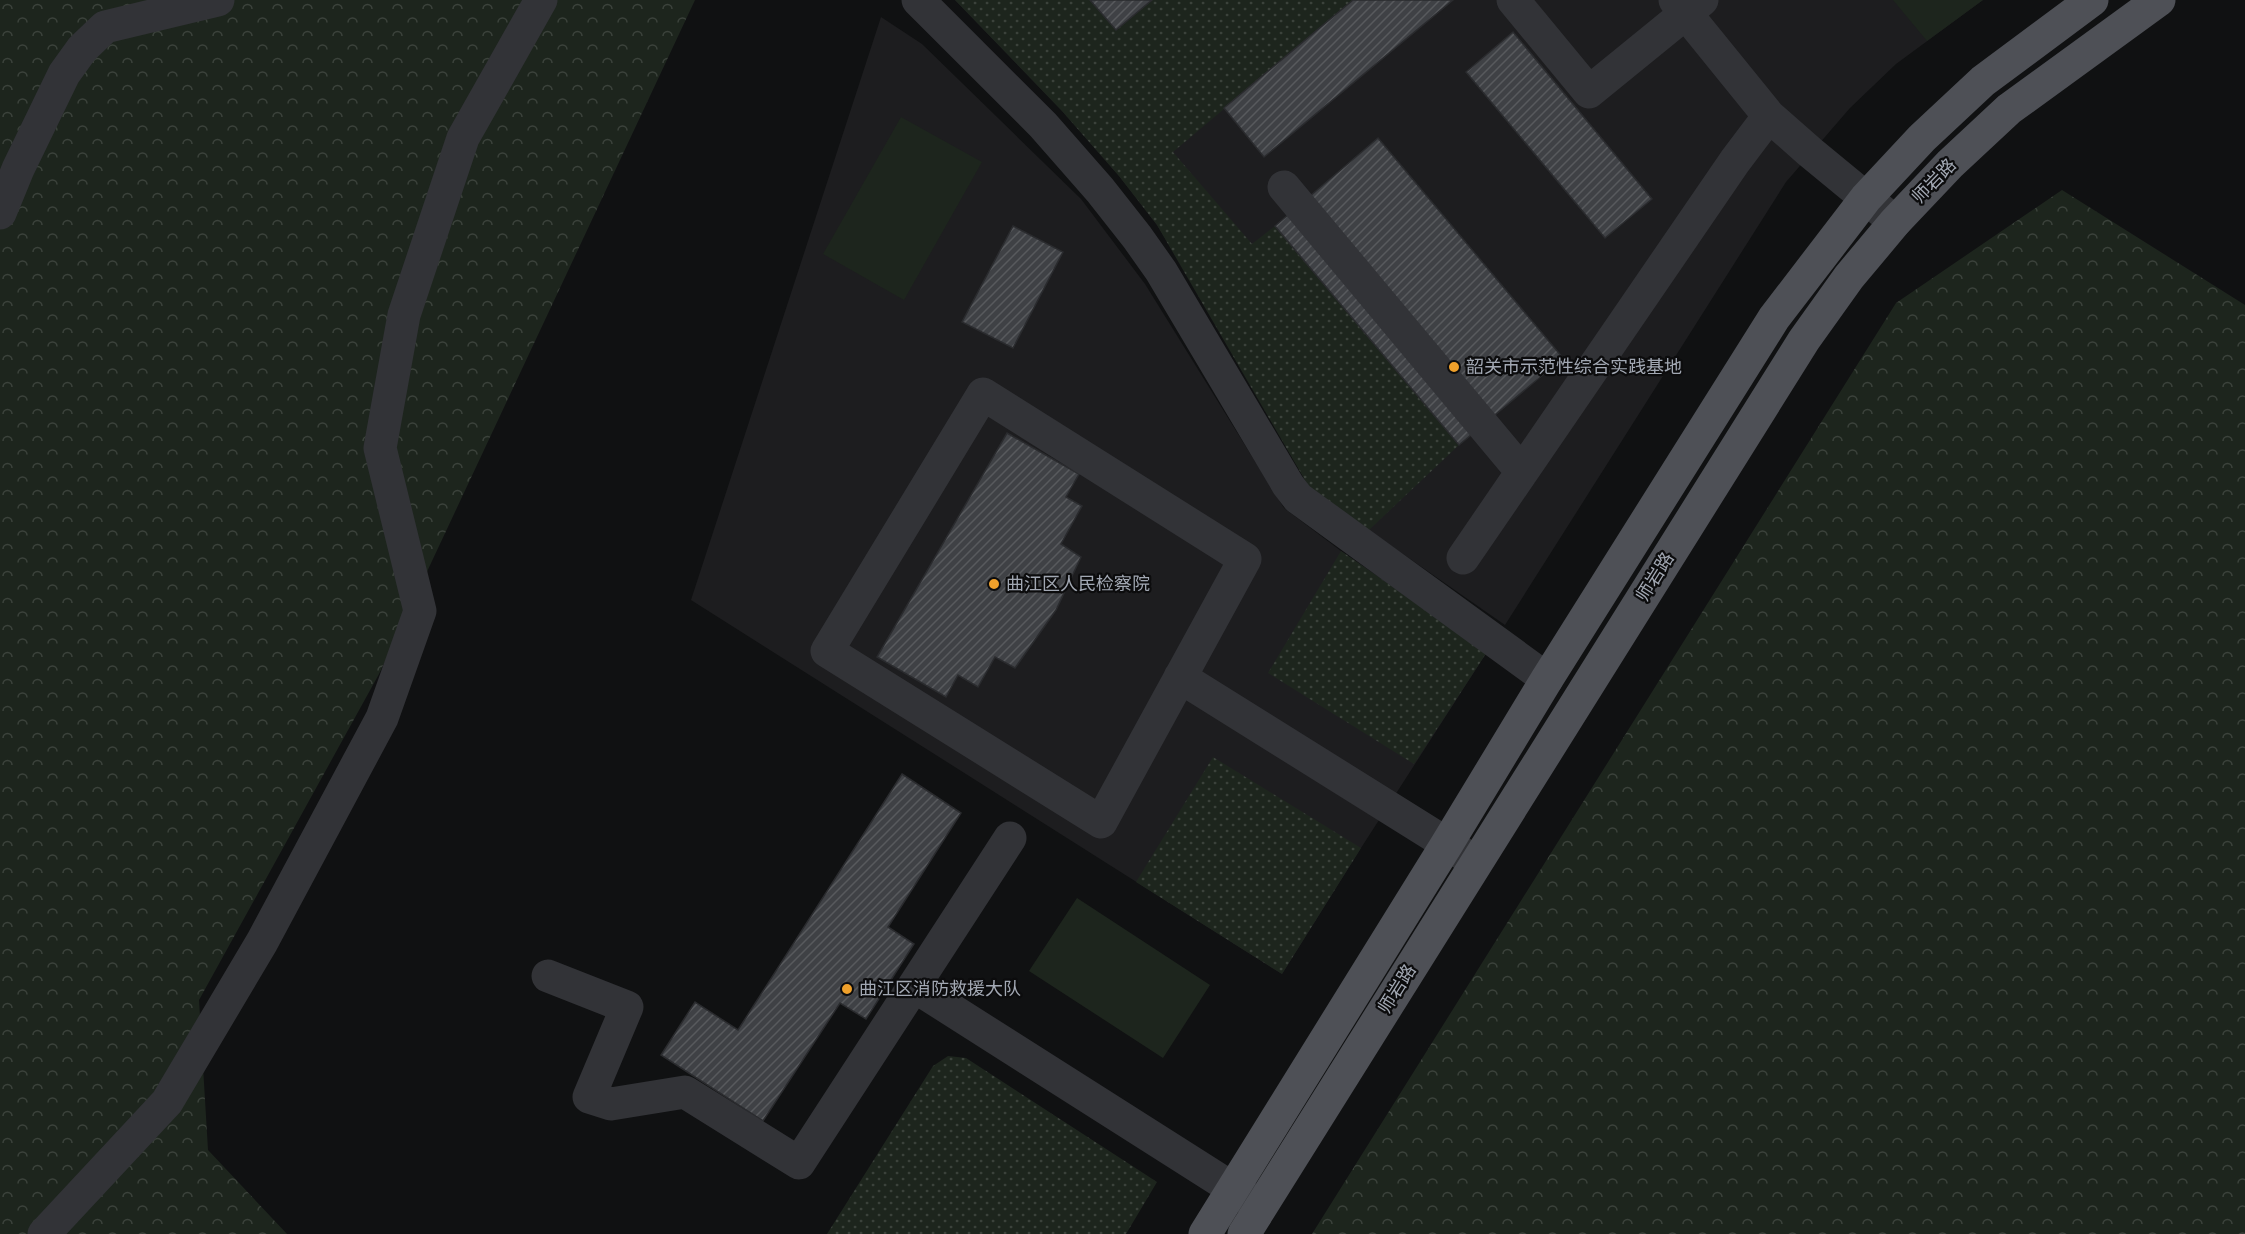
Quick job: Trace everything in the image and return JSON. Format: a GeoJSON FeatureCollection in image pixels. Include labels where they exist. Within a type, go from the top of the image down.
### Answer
{"type":"FeatureCollection","features":[{"type":"Feature","properties":{"kind":"main road","name":"师岩路"},"geometry":{"type":"LineString","coordinates":[[1204,1234],[1547,679],[1774,318],[1866,198],[1922,138],[1983,81],[2092,0]]}},
{"type":"Feature","properties":{"kind":"main road","name":"师岩路"},"geometry":{"type":"LineString","coordinates":[[1252,1221],[1804,340],[1849,277],[1895,222],[1950,164],[2009,110],[2159,0]]}},
{"type":"Feature","properties":{"kind":"street"},"geometry":{"type":"LineString","coordinates":[[0,213],[18,169],[64,74],[82,49],[105,27],[218,0]]}},
{"type":"Feature","properties":{"kind":"street"},"geometry":{"type":"LineString","coordinates":[[44,1234],[167,1102],[262,942],[382,718],[420,611],[380,448],[404,315],[463,138],[540,0]]}},
{"type":"Feature","properties":{"kind":"street"},"geometry":{"type":"LineString","coordinates":[[918,0],[1043,125],[1100,189],[1137,237],[1161,271],[1288,486],[1298,498],[1547,679]]}},
{"type":"Feature","properties":{"kind":"street"},"geometry":{"type":"LineString","coordinates":[[1513,0],[1588,92],[1687,4],[1769,116],[1895,222]]}},
{"type":"Feature","properties":{"kind":"street"},"geometry":{"type":"LineString","coordinates":[[1463,558],[1735,161],[1769,116]]}},
{"type":"Feature","properties":{"kind":"street"},"geometry":{"type":"LineString","coordinates":[[1284,188],[1522,472]]}},
{"type":"Feature","properties":{"kind":"street"},"geometry":{"type":"LineString","coordinates":[[982,394],[1245,559],[1180,677],[1101,822],[827,651],[982,394]]}},
{"type":"Feature","properties":{"kind":"street"},"geometry":{"type":"LineString","coordinates":[[1180,677],[1476,862]]}},
{"type":"Feature","properties":{"kind":"street"},"geometry":{"type":"LineString","coordinates":[[548,976],[627,1007],[589,1097],[611,1104],[685,1092],[799,1163],[1011,838]]}},
{"type":"Feature","properties":{"kind":"street"},"geometry":{"type":"LineString","coordinates":[[914,986],[1232,1189],[1252,1221]]}},
{"type":"Feature","properties":{"kind":"shaded area","name":"韶关市示范性综合实践基地"},"geometry":{"type":"Polygon","coordinates":[[[955,0],[1983,0],[1896,64],[1850,108],[1786,182],[1505,625],[1321,497],[1157,225],[1119,176],[1062,111],[955,0]]]}},
{"type":"Feature","properties":{"kind":"shaded area"},"geometry":{"type":"Polygon","coordinates":[[[881,17],[922,44],[1081,199],[1145,284],[1284,508],[1341,551],[1487,652],[1282,974],[691,600],[881,17]]]}},
{"type":"Feature","properties":{"kind":"green space"},"geometry":{"type":"Polygon","coordinates":[[[0,0],[695,0],[379,674],[199,1000],[208,1150],[287,1234],[0,1234],[0,0]]]}},
{"type":"Feature","properties":{"kind":"green space"},"geometry":{"type":"Polygon","coordinates":[[[955,0],[1090,0],[1116,30],[1152,0],[1353,0],[1173,152],[1252,244],[1275,226],[1459,445],[1369,530],[1309,487],[1157,225],[1119,176],[1062,111],[955,0]]]}},
{"type":"Feature","properties":{"kind":"green space"},"geometry":{"type":"Polygon","coordinates":[[[1893,0],[1983,0],[1927,41],[1893,0]]]}},
{"type":"Feature","properties":{"kind":"green space"},"geometry":{"type":"Polygon","coordinates":[[[901,117],[982,162],[904,300],[823,254],[901,117]]]}},
{"type":"Feature","properties":{"kind":"green space"},"geometry":{"type":"Polygon","coordinates":[[[2062,190],[2245,305],[2245,1234],[1312,1234],[1896,303],[2062,190]]]}},
{"type":"Feature","properties":{"kind":"green space"},"geometry":{"type":"Polygon","coordinates":[[[1341,551],[1487,652],[1414,764],[1268,673],[1341,551]]]}},
{"type":"Feature","properties":{"kind":"green space"},"geometry":{"type":"Polygon","coordinates":[[[1213,757],[1361,848],[1282,974],[1136,882],[1213,757]]]}},
{"type":"Feature","properties":{"kind":"green space"},"geometry":{"type":"Polygon","coordinates":[[[1077,898],[1210,985],[1163,1058],[1029,971],[1077,898]]]}},
{"type":"Feature","properties":{"kind":"green space"},"geometry":{"type":"Polygon","coordinates":[[[948,1056],[966,1058],[1157,1182],[1126,1234],[827,1234],[933,1066],[948,1056]]]}},
{"type":"Feature","properties":{"kind":"building"},"geometry":{"type":"Polygon","coordinates":[[[1090,0],[1152,0],[1116,30],[1090,0]]]}},
{"type":"Feature","properties":{"kind":"building"},"geometry":{"type":"Polygon","coordinates":[[[1353,0],[1453,0],[1264,157],[1224,108],[1353,0]]]}},
{"type":"Feature","properties":{"kind":"building"},"geometry":{"type":"Polygon","coordinates":[[[1513,32],[1652,199],[1605,238],[1466,72],[1513,32]]]}},
{"type":"Feature","properties":{"kind":"building"},"geometry":{"type":"Polygon","coordinates":[[[1378,138],[1563,358],[1459,445],[1275,226],[1378,138]]]}},
{"type":"Feature","properties":{"kind":"building"},"geometry":{"type":"Polygon","coordinates":[[[1013,226],[1063,252],[1013,348],[962,322],[1013,226]]]}},
{"type":"Feature","properties":{"kind":"building","name":"曲江区人民检察院"},"geometry":{"type":"Polygon","coordinates":[[[1007,433],[1079,474],[1066,497],[1082,506],[1061,544],[1081,557],[1056,610],[1015,668],[995,657],[978,687],[958,675],[946,697],[877,657],[1007,433]]]}},
{"type":"Feature","properties":{"kind":"building"},"geometry":{"type":"Polygon","coordinates":[[[902,774],[961,813],[888,927],[914,944],[866,1019],[840,1003],[763,1121],[661,1055],[695,1002],[738,1030],[902,774]]]}},
{"type":"Feature","properties":{"kind":"place","name":"韶关市示范性综合实践基地"},"geometry":{"type":"Point","coordinates":[1454,367]}},
{"type":"Feature","properties":{"kind":"place","name":"曲江区人民检察院"},"geometry":{"type":"Point","coordinates":[994,584]}},
{"type":"Feature","properties":{"kind":"place","name":"曲江区消防救援大队"},"geometry":{"type":"Point","coordinates":[847,989]}}]}
